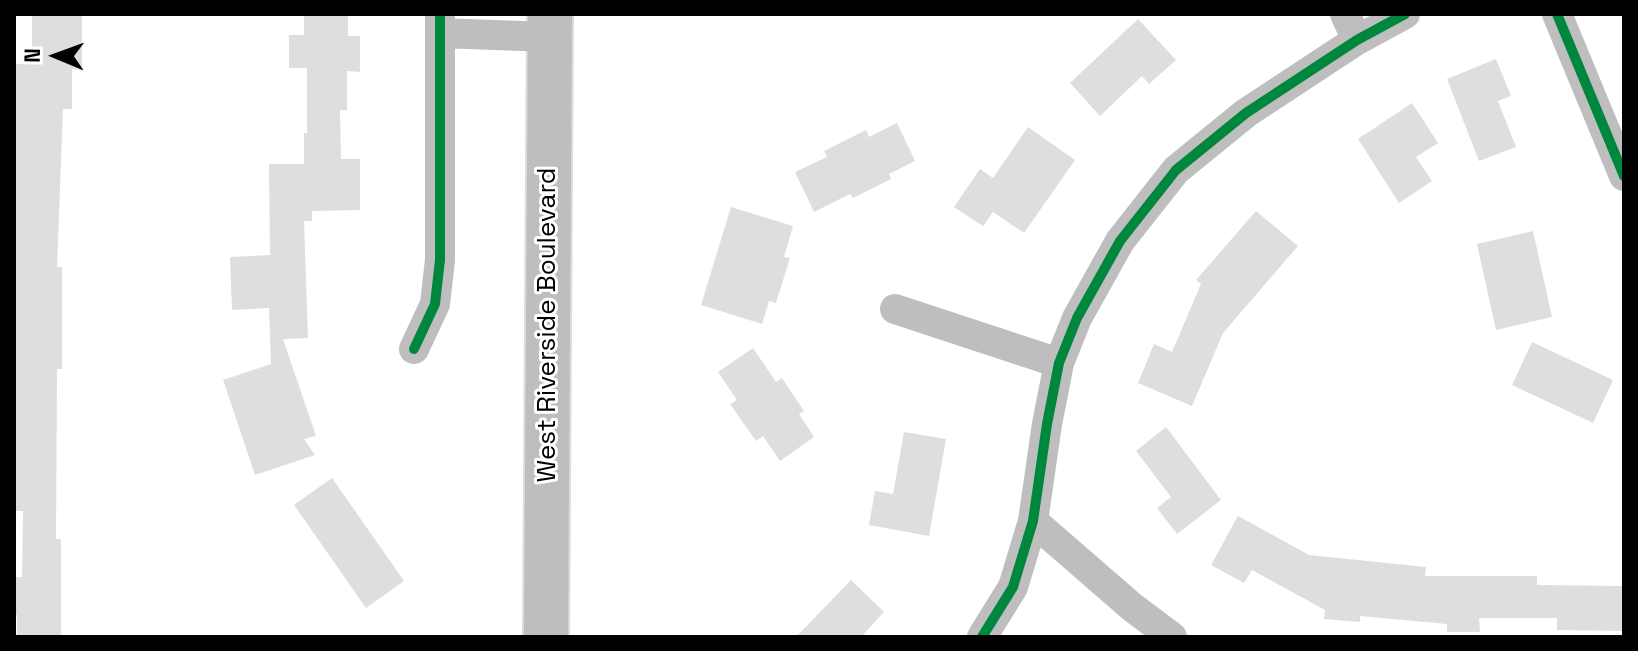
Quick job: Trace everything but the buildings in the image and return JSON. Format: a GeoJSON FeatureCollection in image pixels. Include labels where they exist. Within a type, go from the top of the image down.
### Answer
{"type":"FeatureCollection","features":[{"type":"Feature","properties":{"kind":"main road","name":"West Riverside Boulevard"},"geometry":{"type":"LineString","coordinates":[[546,637],[550,26]]}},
{"type":"Feature","properties":{"kind":"street"},"geometry":{"type":"LineString","coordinates":[[982,637],[1013,587],[1033,521],[1059,363],[1077,318],[1120,241],[1176,170],[1351,27],[1405,14]]}},
{"type":"Feature","properties":{"kind":"street"},"geometry":{"type":"LineString","coordinates":[[1557,14],[1624,176]]}},
{"type":"Feature","properties":{"kind":"street"},"geometry":{"type":"LineString","coordinates":[[414,349],[435,304],[440,260],[440,24],[550,26]]}},
{"type":"Feature","properties":{"kind":"street"},"geometry":{"type":"LineString","coordinates":[[895,309],[1059,363]]}},
{"type":"Feature","properties":{"kind":"street"},"geometry":{"type":"LineString","coordinates":[[1033,521],[1132,607],[1172,637]]}},
{"type":"Feature","properties":{"kind":"cycle path"},"geometry":{"type":"LineString","coordinates":[[414,349],[435,304],[440,260],[440,14]]}},
{"type":"Feature","properties":{"kind":"cycle path"},"geometry":{"type":"LineString","coordinates":[[982,637],[1013,587],[1033,521],[1059,363],[1077,318],[1120,241],[1176,170],[1246,113],[1357,40],[1405,14]]}},
{"type":"Feature","properties":{"kind":"cycle path"},"geometry":{"type":"LineString","coordinates":[[1557,14],[1624,176]]}}]}
